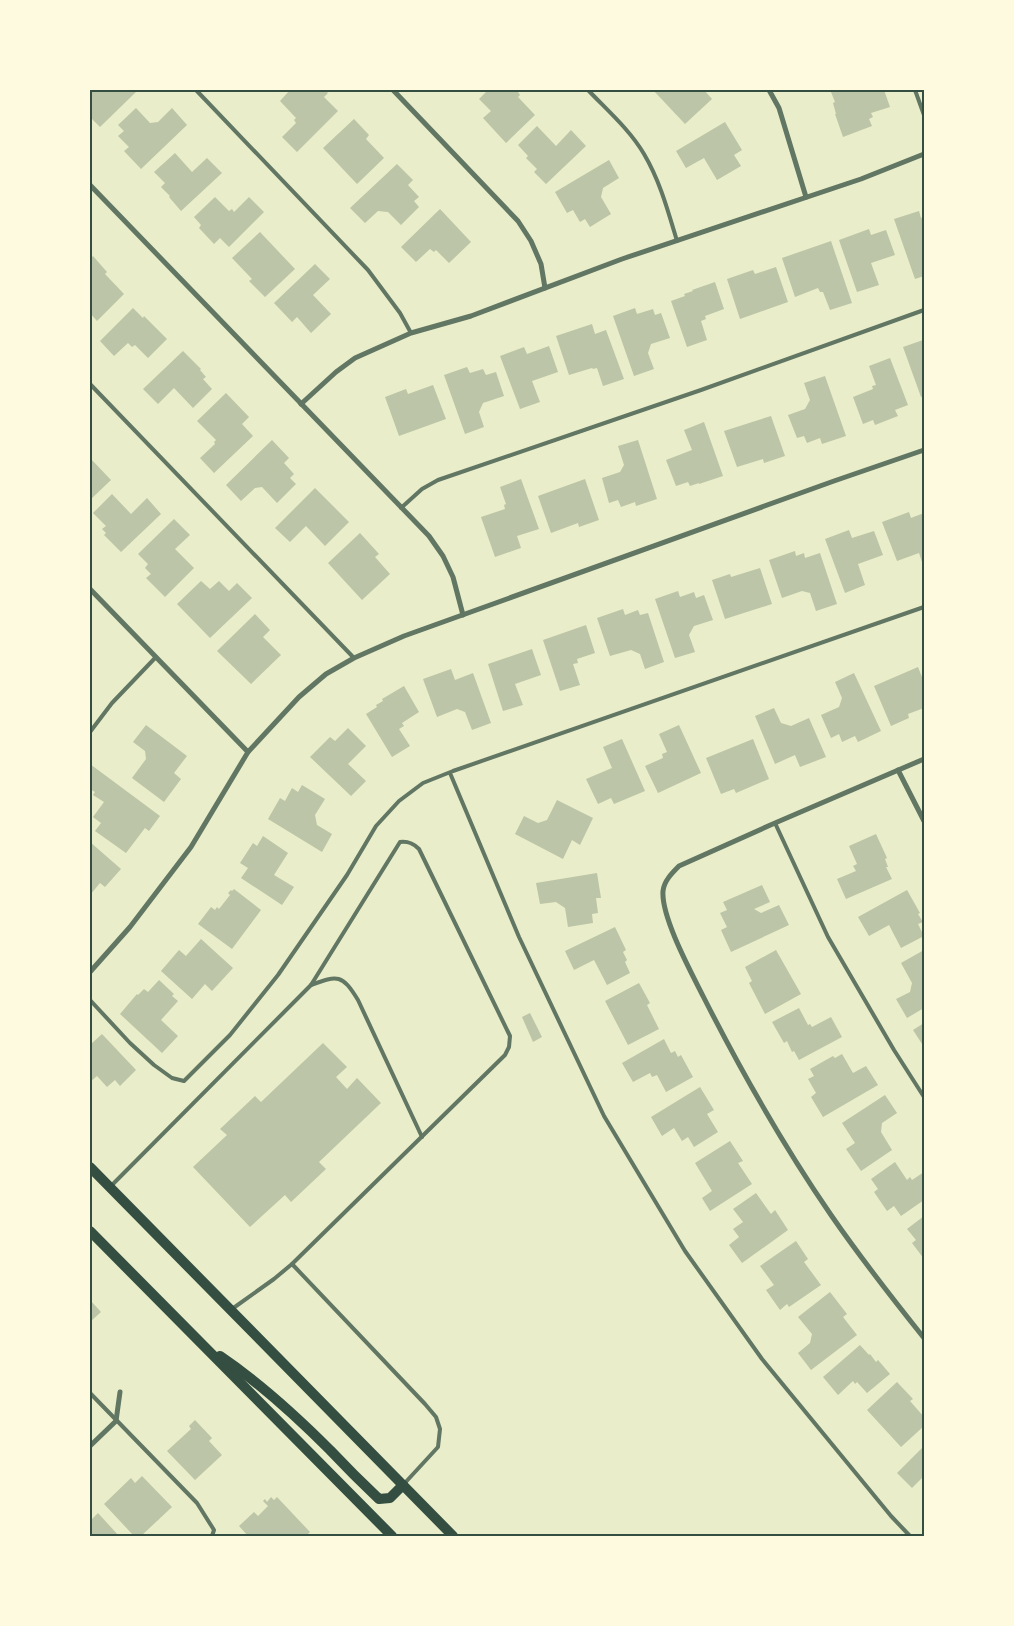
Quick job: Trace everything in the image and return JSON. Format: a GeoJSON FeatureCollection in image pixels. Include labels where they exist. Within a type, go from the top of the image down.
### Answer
{"type":"FeatureCollection","features":[{"type":"Feature","properties":{"kind":"main road"},"geometry":{"type":"LineString","coordinates":[[90,1167],[453,1536]]}},
{"type":"Feature","properties":{"kind":"main road"},"geometry":{"type":"LineString","coordinates":[[90,1231],[392,1536]]}},
{"type":"Feature","properties":{"kind":"main road"},"geometry":{"type":"LineString","coordinates":[[200,1342],[238,1368],[286,1407],[379,1499],[390,1498],[403,1485]]}},
{"type":"Feature","properties":{"kind":"street"},"geometry":{"type":"LineString","coordinates":[[393,90],[518,222],[531,241],[540,264],[545,288]]}},
{"type":"Feature","properties":{"kind":"street"},"geometry":{"type":"LineString","coordinates":[[769,90],[779,108],[806,197]]}},
{"type":"Feature","properties":{"kind":"street"},"geometry":{"type":"LineString","coordinates":[[301,404],[336,372],[355,358],[411,334],[471,316],[677,241],[861,179],[924,154]]}},
{"type":"Feature","properties":{"kind":"street"},"geometry":{"type":"LineString","coordinates":[[90,185],[429,536],[453,577],[463,615]]}},
{"type":"Feature","properties":{"kind":"street"},"geometry":{"type":"LineString","coordinates":[[90,972],[130,927],[191,846],[248,752],[299,697],[326,674],[354,658],[404,636],[824,484],[924,450]]}},
{"type":"Feature","properties":{"kind":"street"},"geometry":{"type":"LineString","coordinates":[[90,589],[248,752]]}},
{"type":"Feature","properties":{"kind":"street"},"geometry":{"type":"LineString","coordinates":[[924,759],[679,866],[668,877],[663,890],[666,913],[687,966],[716,1023],[760,1101],[831,1215],[924,1338]]}},
{"type":"Feature","properties":{"kind":"street"},"geometry":{"type":"LineString","coordinates":[[898,770],[924,821]]}},
{"type":"Feature","properties":{"kind":"street"},"geometry":{"type":"LineString","coordinates":[[90,1446],[116,1420],[120,1392]]}},
{"type":"Feature","properties":{"kind":"lane"},"geometry":{"type":"LineString","coordinates":[[196,90],[368,270],[400,313],[411,334]]}},
{"type":"Feature","properties":{"kind":"lane"},"geometry":{"type":"LineString","coordinates":[[588,90],[631,136],[643,153],[656,177],[677,241]]}},
{"type":"Feature","properties":{"kind":"lane"},"geometry":{"type":"LineString","coordinates":[[915,90],[924,116]]}},
{"type":"Feature","properties":{"kind":"lane"},"geometry":{"type":"LineString","coordinates":[[401,508],[422,489],[438,480],[701,390],[924,310]]}},
{"type":"Feature","properties":{"kind":"lane"},"geometry":{"type":"LineString","coordinates":[[90,384],[354,658]]}},
{"type":"Feature","properties":{"kind":"lane"},"geometry":{"type":"LineString","coordinates":[[90,1000],[130,1043],[154,1065],[172,1078],[184,1081],[230,1035],[278,975],[347,875],[376,826],[399,801],[423,783],[924,608]]}},
{"type":"Feature","properties":{"kind":"lane"},"geometry":{"type":"LineString","coordinates":[[90,732],[112,703],[156,657]]}},
{"type":"Feature","properties":{"kind":"lane"},"geometry":{"type":"LineString","coordinates":[[450,773],[518,937],[604,1116],[624,1150],[685,1251],[762,1359],[891,1516],[910,1536]]}},
{"type":"Feature","properties":{"kind":"lane"},"geometry":{"type":"LineString","coordinates":[[775,823],[828,937],[894,1050],[924,1097]]}},
{"type":"Feature","properties":{"kind":"lane"},"geometry":{"type":"LineString","coordinates":[[110,1187],[311,985],[400,842],[415,845],[419,849],[510,1036],[509,1047],[505,1055],[292,1264],[230,1310]]}},
{"type":"Feature","properties":{"kind":"lane"},"geometry":{"type":"LineString","coordinates":[[311,985],[330,978],[340,979],[349,986],[358,1000],[422,1137]]}},
{"type":"Feature","properties":{"kind":"lane"},"geometry":{"type":"LineString","coordinates":[[292,1264],[436,1417],[440,1429],[438,1447],[403,1485]]}},
{"type":"Feature","properties":{"kind":"lane"},"geometry":{"type":"LineString","coordinates":[[90,1393],[197,1503],[214,1530],[212,1536]]}},
{"type":"Feature","properties":{"kind":"building"},"geometry":{"type":"Polygon","coordinates":[[[90,90],[138,90],[100,127],[90,117],[90,90]]]}},
{"type":"Feature","properties":{"kind":"building"},"geometry":{"type":"Polygon","coordinates":[[[290,90],[325,90],[328,93],[324,97],[338,111],[297,152],[282,137],[296,123],[294,120],[296,118],[280,101],[290,90]]]}},
{"type":"Feature","properties":{"kind":"building"},"geometry":{"type":"Polygon","coordinates":[[[488,90],[520,90],[518,97],[535,115],[506,143],[483,118],[491,111],[479,99],[488,90]]]}},
{"type":"Feature","properties":{"kind":"building"},"geometry":{"type":"Polygon","coordinates":[[[653,90],[704,90],[712,99],[685,124],[653,90]]]}},
{"type":"Feature","properties":{"kind":"building"},"geometry":{"type":"Polygon","coordinates":[[[837,90],[884,90],[890,107],[871,113],[873,117],[869,119],[872,126],[843,137],[835,114],[833,103],[835,102],[831,92],[837,90]]]}},
{"type":"Feature","properties":{"kind":"building"},"geometry":{"type":"Polygon","coordinates":[[[136,108],[150,123],[158,122],[172,108],[187,125],[141,169],[124,151],[129,147],[118,136],[124,131],[118,125],[136,108]]]}},
{"type":"Feature","properties":{"kind":"building"},"geometry":{"type":"Polygon","coordinates":[[[354,119],[369,135],[366,139],[384,158],[357,184],[323,148],[354,119]]]}},
{"type":"Feature","properties":{"kind":"building"},"geometry":{"type":"Polygon","coordinates":[[[725,122],[742,150],[734,155],[741,166],[717,180],[704,158],[686,168],[676,151],[725,122]]]}},
{"type":"Feature","properties":{"kind":"building"},"geometry":{"type":"Polygon","coordinates":[[[537,126],[556,146],[571,130],[586,146],[546,184],[534,172],[537,169],[526,158],[528,156],[518,145],[537,126]]]}},
{"type":"Feature","properties":{"kind":"building"},"geometry":{"type":"Polygon","coordinates":[[[175,153],[192,172],[207,158],[222,173],[181,211],[161,187],[165,183],[154,172],[175,153]]]}},
{"type":"Feature","properties":{"kind":"building"},"geometry":{"type":"Polygon","coordinates":[[[609,160],[619,178],[603,188],[601,197],[611,214],[590,227],[585,219],[580,222],[573,210],[567,213],[555,192],[609,160]]]}},
{"type":"Feature","properties":{"kind":"building"},"geometry":{"type":"Polygon","coordinates":[[[397,164],[413,180],[408,185],[419,197],[414,201],[419,207],[401,225],[388,212],[378,211],[365,223],[350,208],[397,164]]]}},
{"type":"Feature","properties":{"kind":"building"},"geometry":{"type":"Polygon","coordinates":[[[215,197],[229,211],[232,209],[234,212],[249,197],[264,212],[229,247],[220,238],[214,244],[199,228],[201,225],[194,217],[215,197]]]}},
{"type":"Feature","properties":{"kind":"building"},"geometry":{"type":"Polygon","coordinates":[[[440,209],[471,242],[449,263],[436,250],[434,252],[430,249],[416,262],[401,247],[440,209]]]}},
{"type":"Feature","properties":{"kind":"building"},"geometry":{"type":"Polygon","coordinates":[[[919,211],[921,218],[924,216],[924,276],[915,279],[894,219],[919,211]]]}},
{"type":"Feature","properties":{"kind":"building"},"geometry":{"type":"Polygon","coordinates":[[[869,229],[871,235],[886,230],[895,255],[871,263],[879,285],[857,292],[839,240],[869,229]]]}},
{"type":"Feature","properties":{"kind":"building"},"geometry":{"type":"Polygon","coordinates":[[[260,232],[295,269],[265,297],[249,281],[252,279],[232,258],[260,232]]]}},
{"type":"Feature","properties":{"kind":"building"},"geometry":{"type":"Polygon","coordinates":[[[831,241],[852,303],[830,310],[823,292],[820,292],[818,288],[795,297],[782,258],[831,241]]]}},
{"type":"Feature","properties":{"kind":"building"},"geometry":{"type":"Polygon","coordinates":[[[93,256],[107,272],[105,274],[124,294],[97,321],[90,313],[90,259],[93,256]]]}},
{"type":"Feature","properties":{"kind":"building"},"geometry":{"type":"Polygon","coordinates":[[[315,264],[330,279],[313,295],[331,314],[311,333],[297,317],[292,322],[274,303],[315,264]]]}},
{"type":"Feature","properties":{"kind":"building"},"geometry":{"type":"Polygon","coordinates":[[[776,267],[788,302],[740,319],[727,279],[753,270],[755,274],[776,267]]]}},
{"type":"Feature","properties":{"kind":"building"},"geometry":{"type":"Polygon","coordinates":[[[715,282],[724,309],[705,316],[706,319],[701,321],[707,340],[687,347],[671,301],[685,296],[684,294],[692,290],[715,282]]]}},
{"type":"Feature","properties":{"kind":"building"},"geometry":{"type":"Polygon","coordinates":[[[133,308],[167,339],[148,358],[135,345],[132,347],[128,343],[114,356],[100,341],[133,308]]]}},
{"type":"Feature","properties":{"kind":"building"},"geometry":{"type":"Polygon","coordinates":[[[635,308],[637,314],[653,309],[655,315],[661,313],[670,338],[651,344],[648,353],[654,369],[634,376],[613,316],[635,308]]]}},
{"type":"Feature","properties":{"kind":"building"},"geometry":{"type":"Polygon","coordinates":[[[592,324],[595,334],[606,330],[624,379],[603,386],[597,368],[569,375],[556,336],[592,324]]]}},
{"type":"Feature","properties":{"kind":"building"},"geometry":{"type":"Polygon","coordinates":[[[923,340],[924,396],[921,397],[903,347],[923,340]]]}},
{"type":"Feature","properties":{"kind":"building"},"geometry":{"type":"Polygon","coordinates":[[[549,346],[558,372],[532,381],[540,402],[520,409],[500,356],[524,347],[527,354],[549,346]]]}},
{"type":"Feature","properties":{"kind":"building"},"geometry":{"type":"Polygon","coordinates":[[[183,351],[201,369],[206,377],[203,379],[212,389],[193,408],[174,388],[158,404],[143,389],[183,351]]]}},
{"type":"Feature","properties":{"kind":"building"},"geometry":{"type":"Polygon","coordinates":[[[890,358],[908,405],[895,410],[898,416],[875,425],[873,420],[863,424],[853,397],[873,389],[872,386],[876,385],[869,366],[890,358]]]}},
{"type":"Feature","properties":{"kind":"building"},"geometry":{"type":"Polygon","coordinates":[[[467,367],[470,373],[483,369],[486,375],[496,372],[504,396],[483,403],[479,412],[484,427],[465,434],[444,375],[467,367]]]}},
{"type":"Feature","properties":{"kind":"building"},"geometry":{"type":"Polygon","coordinates":[[[825,376],[846,436],[822,444],[820,438],[807,443],[804,436],[797,438],[788,415],[805,409],[810,400],[804,383],[825,376]]]}},
{"type":"Feature","properties":{"kind":"building"},"geometry":{"type":"Polygon","coordinates":[[[433,385],[446,419],[399,436],[385,397],[406,389],[408,394],[433,385]]]}},
{"type":"Feature","properties":{"kind":"building"},"geometry":{"type":"Polygon","coordinates":[[[226,393],[249,417],[242,424],[253,436],[214,473],[200,458],[215,444],[216,440],[197,421],[226,393]]]}},
{"type":"Feature","properties":{"kind":"building"},"geometry":{"type":"Polygon","coordinates":[[[771,416],[785,456],[764,463],[763,459],[737,467],[724,431],[771,416]]]}},
{"type":"Feature","properties":{"kind":"building"},"geometry":{"type":"Polygon","coordinates":[[[704,422],[723,476],[690,486],[688,482],[676,486],[666,460],[692,450],[684,430],[704,422]]]}},
{"type":"Feature","properties":{"kind":"building"},"geometry":{"type":"Polygon","coordinates":[[[272,440],[289,458],[284,463],[294,474],[290,478],[296,484],[277,503],[262,487],[255,488],[241,501],[226,485],[272,440]]]}},
{"type":"Feature","properties":{"kind":"building"},"geometry":{"type":"Polygon","coordinates":[[[638,440],[657,499],[636,506],[635,502],[621,507],[618,500],[609,503],[602,478],[620,472],[624,465],[618,446],[638,440]]]}},
{"type":"Feature","properties":{"kind":"building"},"geometry":{"type":"Polygon","coordinates":[[[90,458],[111,480],[90,500],[90,458]]]}},
{"type":"Feature","properties":{"kind":"building"},"geometry":{"type":"Polygon","coordinates":[[[521,479],[539,529],[517,536],[521,548],[495,557],[481,517],[505,509],[504,505],[506,504],[500,487],[521,479]]]}},
{"type":"Feature","properties":{"kind":"building"},"geometry":{"type":"Polygon","coordinates":[[[585,479],[599,520],[579,527],[578,523],[551,533],[538,496],[585,479]]]}},
{"type":"Feature","properties":{"kind":"building"},"geometry":{"type":"Polygon","coordinates":[[[315,488],[349,522],[325,546],[306,526],[290,542],[275,528],[315,488]]]}},
{"type":"Feature","properties":{"kind":"building"},"geometry":{"type":"Polygon","coordinates":[[[112,494],[131,514],[147,498],[161,514],[121,552],[104,535],[106,533],[102,529],[106,526],[93,513],[112,494]]]}},
{"type":"Feature","properties":{"kind":"building"},"geometry":{"type":"Polygon","coordinates":[[[909,512],[911,518],[924,513],[924,568],[919,553],[897,561],[882,522],[909,512]]]}},
{"type":"Feature","properties":{"kind":"building"},"geometry":{"type":"Polygon","coordinates":[[[174,519],[190,535],[175,549],[194,568],[165,597],[146,578],[151,574],[145,568],[148,564],[138,554],[174,519]]]}},
{"type":"Feature","properties":{"kind":"building"},"geometry":{"type":"Polygon","coordinates":[[[849,530],[852,538],[874,531],[883,555],[858,564],[865,585],[845,593],[825,539],[849,530]]]}},
{"type":"Feature","properties":{"kind":"building"},"geometry":{"type":"Polygon","coordinates":[[[360,533],[379,554],[375,557],[390,574],[362,600],[328,563],[360,533]]]}},
{"type":"Feature","properties":{"kind":"building"},"geometry":{"type":"Polygon","coordinates":[[[795,551],[796,556],[804,553],[805,558],[820,553],[837,604],[816,611],[810,593],[802,591],[782,598],[769,560],[795,551]]]}},
{"type":"Feature","properties":{"kind":"building"},"geometry":{"type":"Polygon","coordinates":[[[760,568],[772,604],[725,619],[712,580],[730,574],[731,577],[760,568]]]}},
{"type":"Feature","properties":{"kind":"building"},"geometry":{"type":"Polygon","coordinates":[[[201,581],[210,589],[219,581],[229,591],[237,583],[252,598],[210,638],[177,604],[201,581]]]}},
{"type":"Feature","properties":{"kind":"building"},"geometry":{"type":"Polygon","coordinates":[[[678,591],[680,597],[694,592],[696,598],[704,595],[713,620],[694,626],[689,635],[695,652],[675,658],[655,599],[678,591]]]}},
{"type":"Feature","properties":{"kind":"building"},"geometry":{"type":"Polygon","coordinates":[[[623,609],[625,615],[638,610],[640,615],[648,613],[664,662],[645,669],[640,654],[631,650],[610,656],[597,618],[623,609]]]}},
{"type":"Feature","properties":{"kind":"building"},"geometry":{"type":"Polygon","coordinates":[[[255,614],[270,630],[263,637],[281,655],[251,684],[217,651],[255,614]]]}},
{"type":"Feature","properties":{"kind":"building"},"geometry":{"type":"Polygon","coordinates":[[[586,625],[595,653],[577,659],[578,663],[573,664],[580,685],[560,691],[543,640],[586,625]]]}},
{"type":"Feature","properties":{"kind":"building"},"geometry":{"type":"Polygon","coordinates":[[[532,649],[541,675],[515,684],[523,705],[503,711],[488,664],[532,649]]]}},
{"type":"Feature","properties":{"kind":"building"},"geometry":{"type":"Polygon","coordinates":[[[918,667],[924,682],[924,708],[908,714],[909,718],[891,726],[874,686],[918,667]]]}},
{"type":"Feature","properties":{"kind":"building"},"geometry":{"type":"Polygon","coordinates":[[[451,669],[455,680],[473,673],[491,723],[472,730],[465,712],[457,709],[437,717],[423,679],[451,669]]]}},
{"type":"Feature","properties":{"kind":"building"},"geometry":{"type":"Polygon","coordinates":[[[854,673],[881,731],[858,742],[855,736],[842,742],[839,734],[831,738],[821,715],[839,707],[842,698],[835,682],[854,673]]]}},
{"type":"Feature","properties":{"kind":"building"},"geometry":{"type":"Polygon","coordinates":[[[404,686],[419,712],[402,723],[404,726],[399,729],[410,746],[392,757],[366,714],[377,707],[376,705],[383,701],[382,699],[404,686]]]}},
{"type":"Feature","properties":{"kind":"building"},"geometry":{"type":"Polygon","coordinates":[[[774,708],[781,723],[791,726],[809,718],[826,757],[800,767],[795,755],[775,764],[755,716],[774,708]]]}},
{"type":"Feature","properties":{"kind":"building"},"geometry":{"type":"Polygon","coordinates":[[[146,725],[187,756],[174,773],[181,779],[164,802],[132,778],[146,759],[145,751],[133,742],[146,725]]]}},
{"type":"Feature","properties":{"kind":"building"},"geometry":{"type":"Polygon","coordinates":[[[679,725],[701,773],[658,793],[645,766],[663,758],[662,754],[667,752],[659,734],[679,725]]]}},
{"type":"Feature","properties":{"kind":"building"},"geometry":{"type":"Polygon","coordinates":[[[348,728],[366,746],[348,764],[366,781],[351,796],[310,757],[330,737],[335,741],[348,728]]]}},
{"type":"Feature","properties":{"kind":"building"},"geometry":{"type":"Polygon","coordinates":[[[622,739],[645,791],[614,804],[611,798],[598,804],[586,779],[612,768],[603,747],[622,739]]]}},
{"type":"Feature","properties":{"kind":"building"},"geometry":{"type":"Polygon","coordinates":[[[753,739],[769,779],[736,793],[734,789],[721,794],[706,758],[753,739]]]}},
{"type":"Feature","properties":{"kind":"building"},"geometry":{"type":"Polygon","coordinates":[[[90,764],[160,816],[149,831],[145,828],[126,853],[95,831],[101,823],[93,817],[104,802],[93,795],[95,792],[90,789],[90,764]]]}},
{"type":"Feature","properties":{"kind":"building"},"geometry":{"type":"Polygon","coordinates":[[[302,785],[325,799],[315,815],[317,825],[332,834],[322,852],[268,819],[280,798],[285,801],[292,788],[298,792],[302,785]]]}},
{"type":"Feature","properties":{"kind":"building"},"geometry":{"type":"Polygon","coordinates":[[[557,800],[593,818],[580,845],[572,840],[563,859],[515,834],[524,816],[538,823],[547,820],[557,800]]]}},
{"type":"Feature","properties":{"kind":"building"},"geometry":{"type":"Polygon","coordinates":[[[876,834],[887,858],[885,859],[888,867],[886,867],[892,879],[846,899],[837,879],[856,871],[853,866],[857,864],[849,846],[876,834]]]}},
{"type":"Feature","properties":{"kind":"building"},"geometry":{"type":"Polygon","coordinates":[[[263,836],[288,853],[274,875],[294,887],[282,905],[241,878],[248,868],[240,863],[253,843],[257,846],[263,836]]]}},
{"type":"Feature","properties":{"kind":"building"},"geometry":{"type":"Polygon","coordinates":[[[90,842],[121,869],[105,887],[100,883],[90,895],[90,842]]]}},
{"type":"Feature","properties":{"kind":"building"},"geometry":{"type":"Polygon","coordinates":[[[597,873],[601,898],[596,898],[598,913],[592,914],[593,923],[568,927],[565,908],[556,902],[540,904],[536,883],[597,873]]]}},
{"type":"Feature","properties":{"kind":"building"},"geometry":{"type":"Polygon","coordinates":[[[762,885],[770,902],[754,909],[761,913],[779,905],[789,925],[731,952],[721,930],[727,927],[720,913],[727,910],[723,902],[762,885]]]}},
{"type":"Feature","properties":{"kind":"building"},"geometry":{"type":"Polygon","coordinates":[[[234,889],[261,910],[232,949],[198,924],[211,907],[215,910],[217,907],[219,909],[230,895],[228,893],[234,889]]]}},
{"type":"Feature","properties":{"kind":"building"},"geometry":{"type":"Polygon","coordinates":[[[907,890],[920,913],[918,914],[923,922],[918,924],[924,936],[901,948],[889,925],[869,936],[858,917],[907,890]]]}},
{"type":"Feature","properties":{"kind":"building"},"geometry":{"type":"Polygon","coordinates":[[[615,927],[626,950],[623,952],[630,973],[607,985],[594,960],[574,970],[565,951],[615,927]]]}},
{"type":"Feature","properties":{"kind":"building"},"geometry":{"type":"Polygon","coordinates":[[[201,939],[233,968],[212,991],[205,984],[192,999],[161,971],[179,950],[186,956],[201,939]]]}},
{"type":"Feature","properties":{"kind":"building"},"geometry":{"type":"Polygon","coordinates":[[[776,950],[801,994],[765,1014],[749,983],[752,981],[745,967],[776,950]]]}},
{"type":"Feature","properties":{"kind":"building"},"geometry":{"type":"Polygon","coordinates":[[[924,950],[924,1008],[907,1018],[896,999],[910,992],[912,983],[901,963],[924,950]]]}},
{"type":"Feature","properties":{"kind":"building"},"geometry":{"type":"Polygon","coordinates":[[[159,980],[174,994],[172,996],[178,1001],[161,1020],[178,1036],[162,1053],[120,1014],[137,994],[144,989],[148,992],[159,980]]]}},
{"type":"Feature","properties":{"kind":"building"},"geometry":{"type":"Polygon","coordinates":[[[639,983],[650,1003],[647,1005],[659,1029],[628,1045],[605,1001],[639,983]]]}},
{"type":"Feature","properties":{"kind":"building"},"geometry":{"type":"Polygon","coordinates":[[[799,1008],[808,1025],[810,1024],[812,1027],[831,1017],[842,1037],[799,1060],[794,1051],[792,1052],[787,1041],[784,1043],[772,1022],[799,1008]]]}},
{"type":"Feature","properties":{"kind":"building"},"geometry":{"type":"Polygon","coordinates":[[[530,1013],[542,1037],[533,1042],[522,1017],[530,1013]]]}},
{"type":"Feature","properties":{"kind":"building"},"geometry":{"type":"Polygon","coordinates":[[[924,1023],[924,1047],[913,1030],[924,1023]]]}},
{"type":"Feature","properties":{"kind":"building"},"geometry":{"type":"Polygon","coordinates":[[[102,1034],[136,1070],[120,1086],[115,1080],[107,1087],[97,1076],[90,1082],[90,1045],[102,1034]]]}},
{"type":"Feature","properties":{"kind":"building"},"geometry":{"type":"Polygon","coordinates":[[[664,1039],[671,1053],[675,1051],[678,1057],[681,1055],[693,1077],[666,1092],[657,1075],[652,1077],[650,1073],[633,1082],[622,1063],[664,1039]]]}},
{"type":"Feature","properties":{"kind":"building"},"geometry":{"type":"Polygon","coordinates":[[[323,1043],[347,1067],[336,1077],[347,1089],[357,1078],[381,1103],[319,1162],[326,1169],[291,1202],[285,1195],[250,1227],[193,1167],[227,1135],[220,1129],[255,1096],[261,1102],[323,1043]]]}},
{"type":"Feature","properties":{"kind":"building"},"geometry":{"type":"Polygon","coordinates":[[[842,1054],[853,1073],[866,1066],[878,1085],[823,1117],[811,1097],[816,1093],[808,1079],[814,1076],[810,1069],[833,1056],[835,1058],[842,1054]]]}},
{"type":"Feature","properties":{"kind":"building"},"geometry":{"type":"Polygon","coordinates":[[[700,1087],[714,1110],[707,1114],[718,1132],[694,1147],[688,1137],[682,1141],[674,1128],[662,1136],[651,1117],[700,1087]]]}},
{"type":"Feature","properties":{"kind":"building"},"geometry":{"type":"Polygon","coordinates":[[[885,1095],[897,1113],[882,1123],[881,1132],[892,1150],[861,1171],[846,1149],[855,1143],[842,1123],[885,1095]]]}},
{"type":"Feature","properties":{"kind":"building"},"geometry":{"type":"Polygon","coordinates":[[[730,1141],[743,1161],[738,1163],[752,1184],[710,1211],[702,1198],[712,1191],[695,1163],[730,1141]]]}},
{"type":"Feature","properties":{"kind":"building"},"geometry":{"type":"Polygon","coordinates":[[[895,1162],[907,1180],[910,1177],[912,1180],[924,1172],[924,1200],[901,1216],[894,1206],[887,1211],[874,1192],[878,1189],[871,1179],[895,1162]]]}},
{"type":"Feature","properties":{"kind":"building"},"geometry":{"type":"Polygon","coordinates":[[[756,1193],[771,1214],[775,1210],[788,1230],[742,1263],[729,1245],[739,1237],[733,1229],[743,1222],[733,1209],[756,1193]]]}},
{"type":"Feature","properties":{"kind":"building"},"geometry":{"type":"Polygon","coordinates":[[[924,1216],[924,1259],[912,1243],[916,1240],[907,1229],[924,1216]]]}},
{"type":"Feature","properties":{"kind":"building"},"geometry":{"type":"Polygon","coordinates":[[[796,1241],[808,1259],[804,1262],[821,1285],[789,1307],[787,1304],[780,1310],[766,1290],[774,1285],[760,1266],[796,1241]]]}},
{"type":"Feature","properties":{"kind":"building"},"geometry":{"type":"Polygon","coordinates":[[[830,1292],[847,1314],[843,1317],[857,1335],[811,1370],[798,1353],[810,1343],[812,1334],[798,1317],[830,1292]]]}},
{"type":"Feature","properties":{"kind":"building"},"geometry":{"type":"Polygon","coordinates":[[[90,1300],[101,1312],[90,1322],[90,1300]]]}},
{"type":"Feature","properties":{"kind":"building"},"geometry":{"type":"Polygon","coordinates":[[[860,1345],[876,1362],[878,1360],[890,1374],[867,1393],[857,1382],[855,1384],[853,1381],[838,1395],[823,1377],[860,1345]]]}},
{"type":"Feature","properties":{"kind":"building"},"geometry":{"type":"Polygon","coordinates":[[[897,1382],[913,1399],[910,1401],[924,1417],[924,1426],[901,1447],[867,1410],[897,1382]]]}},
{"type":"Feature","properties":{"kind":"building"},"geometry":{"type":"Polygon","coordinates":[[[195,1420],[212,1438],[209,1441],[222,1455],[195,1480],[167,1451],[191,1429],[189,1426],[195,1420]]]}},
{"type":"Feature","properties":{"kind":"building"},"geometry":{"type":"Polygon","coordinates":[[[924,1446],[924,1476],[912,1488],[897,1473],[924,1446]]]}},
{"type":"Feature","properties":{"kind":"building"},"geometry":{"type":"Polygon","coordinates":[[[142,1476],[172,1507],[141,1536],[134,1536],[104,1504],[131,1478],[135,1483],[142,1476]]]}},
{"type":"Feature","properties":{"kind":"building"},"geometry":{"type":"Polygon","coordinates":[[[271,1497],[274,1500],[277,1497],[310,1532],[306,1536],[248,1536],[239,1526],[254,1512],[258,1516],[268,1506],[263,1501],[265,1499],[267,1502],[271,1497]]]}},
{"type":"Feature","properties":{"kind":"building"},"geometry":{"type":"Polygon","coordinates":[[[98,1513],[119,1536],[90,1536],[90,1521],[98,1513]]]}}]}
